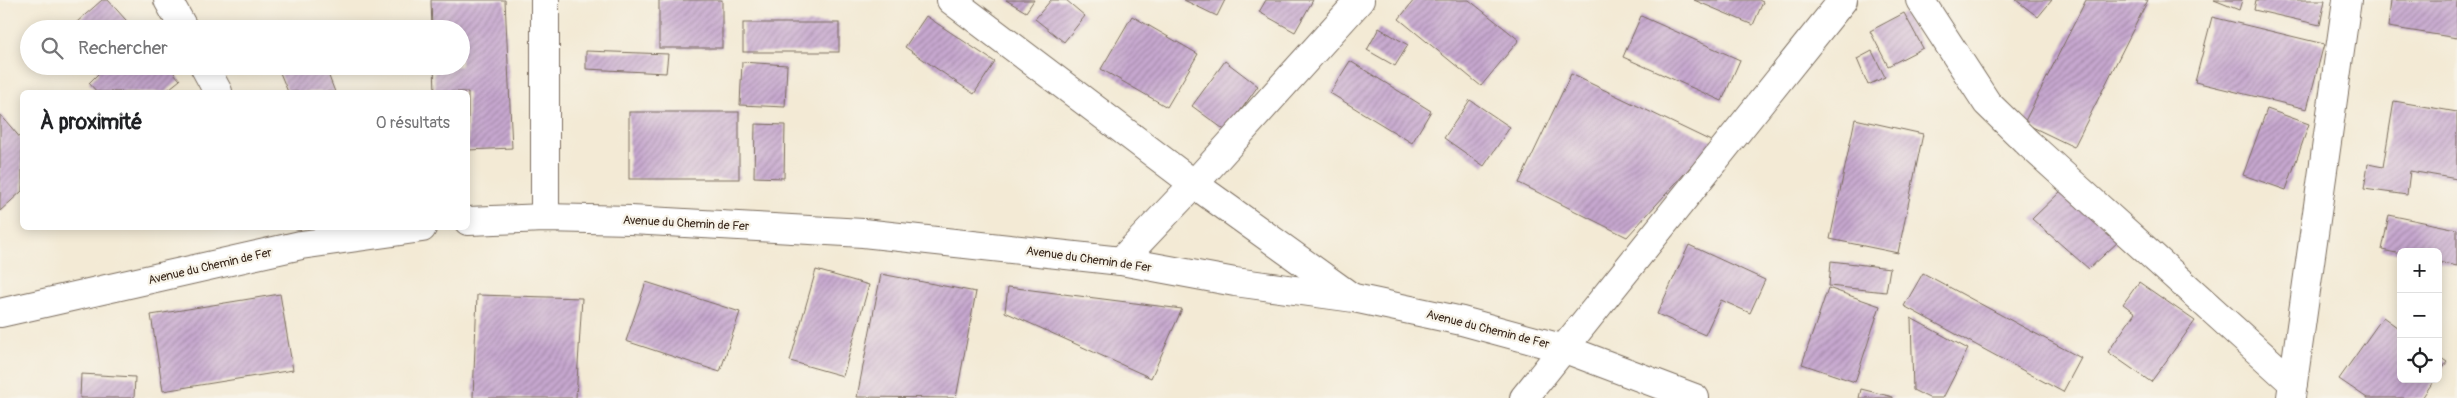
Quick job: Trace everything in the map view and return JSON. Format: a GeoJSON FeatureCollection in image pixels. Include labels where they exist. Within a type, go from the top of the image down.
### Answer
{"type":"FeatureCollection","features":[{"type":"Feature","properties":{"kind":"street"},"geometry":{"type":"LineString","coordinates":[[168,0],[179,20]]}},
{"type":"Feature","properties":{"kind":"street"},"geometry":{"type":"LineString","coordinates":[[545,0],[545,218]]}},
{"type":"Feature","properties":{"kind":"street"},"geometry":{"type":"LineString","coordinates":[[951,0],[1194,184],[1354,298]]}},
{"type":"Feature","properties":{"kind":"street"},"geometry":{"type":"LineString","coordinates":[[1121,261],[1194,184],[1360,0]]}},
{"type":"Feature","properties":{"kind":"street"},"geometry":{"type":"LineString","coordinates":[[1524,398],[1843,0]]}},
{"type":"Feature","properties":{"kind":"street"},"geometry":{"type":"LineString","coordinates":[[1920,0],[1988,103],[2029,144],[2292,390]]}},
{"type":"Feature","properties":{"kind":"street"},"geometry":{"type":"LineString","coordinates":[[2292,390],[2347,0]]}},
{"type":"Feature","properties":{"kind":"street"},"geometry":{"type":"LineString","coordinates":[[209,75],[217,90]]}},
{"type":"Feature","properties":{"kind":"street","name":"Avenue du Chemin de Fer"},"geometry":{"type":"LineString","coordinates":[[470,221],[545,218],[862,233],[1121,261],[1235,282],[1354,298],[1462,321],[1565,348],[1695,398]]}},
{"type":"Feature","properties":{"kind":"street","name":"Avenue du Chemin de Fer"},"geometry":{"type":"LineString","coordinates":[[0,314],[296,236],[390,230]]}},
{"type":"Feature","properties":{"kind":"building"},"geometry":{"type":"Polygon","coordinates":[[[102,0],[108,0],[126,20],[79,20],[102,0]]]}},
{"type":"Feature","properties":{"kind":"building"},"geometry":{"type":"Polygon","coordinates":[[[431,0],[505,0],[512,148],[470,150],[470,90],[435,90],[434,75],[470,75],[470,20],[432,20],[431,0]]]}},
{"type":"Feature","properties":{"kind":"building"},"geometry":{"type":"Polygon","coordinates":[[[659,0],[722,0],[722,48],[659,48],[659,0]]]}},
{"type":"Feature","properties":{"kind":"building"},"geometry":{"type":"Polygon","coordinates":[[[1006,0],[1034,0],[1026,12],[1006,0]]]}},
{"type":"Feature","properties":{"kind":"building"},"geometry":{"type":"Polygon","coordinates":[[[1051,0],[1066,0],[1085,16],[1064,42],[1035,19],[1051,0]]]}},
{"type":"Feature","properties":{"kind":"building"},"geometry":{"type":"Polygon","coordinates":[[[1184,0],[1225,0],[1217,16],[1184,0]]]}},
{"type":"Feature","properties":{"kind":"building"},"geometry":{"type":"Polygon","coordinates":[[[1266,0],[1313,0],[1295,32],[1259,12],[1266,0]]]}},
{"type":"Feature","properties":{"kind":"building"},"geometry":{"type":"Polygon","coordinates":[[[1414,0],[1469,0],[1519,40],[1481,86],[1399,19],[1414,0]]]}},
{"type":"Feature","properties":{"kind":"building"},"geometry":{"type":"Polygon","coordinates":[[[1694,0],[1759,0],[1763,2],[1753,25],[1694,0]]]}},
{"type":"Feature","properties":{"kind":"building"},"geometry":{"type":"Polygon","coordinates":[[[2016,0],[2052,0],[2038,17],[2016,0]]]}},
{"type":"Feature","properties":{"kind":"building"},"geometry":{"type":"Polygon","coordinates":[[[2086,0],[2148,0],[2074,147],[2024,123],[2086,0]]]}},
{"type":"Feature","properties":{"kind":"building"},"geometry":{"type":"Polygon","coordinates":[[[2214,0],[2242,0],[2239,10],[2214,0]]]}},
{"type":"Feature","properties":{"kind":"building"},"geometry":{"type":"Polygon","coordinates":[[[2256,0],[2325,0],[2320,25],[2254,10],[2256,0]]]}},
{"type":"Feature","properties":{"kind":"building"},"geometry":{"type":"Polygon","coordinates":[[[2391,0],[2457,0],[2457,38],[2388,27],[2391,0]]]}},
{"type":"Feature","properties":{"kind":"building"},"geometry":{"type":"Polygon","coordinates":[[[1904,13],[1923,48],[1888,66],[1870,31],[1904,13]]]}},
{"type":"Feature","properties":{"kind":"building"},"geometry":{"type":"Polygon","coordinates":[[[926,16],[995,62],[974,94],[905,47],[926,16]]]}},
{"type":"Feature","properties":{"kind":"building"},"geometry":{"type":"Polygon","coordinates":[[[1132,16],[1198,54],[1167,107],[1101,69],[1132,16]]]}},
{"type":"Feature","properties":{"kind":"building"},"geometry":{"type":"Polygon","coordinates":[[[1641,16],[1740,60],[1722,101],[1623,57],[1641,16]]]}},
{"type":"Feature","properties":{"kind":"building"},"geometry":{"type":"Polygon","coordinates":[[[2212,17],[2324,44],[2307,109],[2195,82],[2212,17]]]}},
{"type":"Feature","properties":{"kind":"building"},"geometry":{"type":"Polygon","coordinates":[[[743,23],[839,23],[839,52],[743,52],[743,23]]]}},
{"type":"Feature","properties":{"kind":"building"},"geometry":{"type":"Polygon","coordinates":[[[1379,28],[1408,45],[1395,66],[1367,50],[1379,28]]]}},
{"type":"Feature","properties":{"kind":"building"},"geometry":{"type":"Polygon","coordinates":[[[586,51],[668,54],[666,73],[586,69],[586,51]]]}},
{"type":"Feature","properties":{"kind":"building"},"geometry":{"type":"Polygon","coordinates":[[[1872,51],[1885,77],[1868,85],[1857,59],[1872,51]]]}},
{"type":"Feature","properties":{"kind":"building"},"geometry":{"type":"Polygon","coordinates":[[[1225,61],[1258,86],[1226,131],[1192,106],[1225,61]]]}},
{"type":"Feature","properties":{"kind":"building"},"geometry":{"type":"Polygon","coordinates":[[[1350,61],[1431,111],[1412,143],[1330,93],[1350,61]]]}},
{"type":"Feature","properties":{"kind":"building"},"geometry":{"type":"Polygon","coordinates":[[[742,62],[787,65],[785,107],[740,105],[742,62]]]}},
{"type":"Feature","properties":{"kind":"building"},"geometry":{"type":"Polygon","coordinates":[[[1571,74],[1713,142],[1627,237],[1519,183],[1571,74]]]}},
{"type":"Feature","properties":{"kind":"building"},"geometry":{"type":"Polygon","coordinates":[[[97,75],[176,75],[180,80],[168,90],[95,90],[89,83],[97,75]]]}},
{"type":"Feature","properties":{"kind":"building"},"geometry":{"type":"Polygon","coordinates":[[[281,75],[328,75],[334,90],[287,90],[281,75]]]}},
{"type":"Feature","properties":{"kind":"building"},"geometry":{"type":"Polygon","coordinates":[[[1470,100],[1510,127],[1484,166],[1444,138],[1470,100]]]}},
{"type":"Feature","properties":{"kind":"building"},"geometry":{"type":"Polygon","coordinates":[[[2394,101],[2457,112],[2457,179],[2410,171],[2407,195],[2364,189],[2368,164],[2383,167],[2394,101]]]}},
{"type":"Feature","properties":{"kind":"building"},"geometry":{"type":"Polygon","coordinates":[[[2267,109],[2309,124],[2286,190],[2243,175],[2267,109]]]}},
{"type":"Feature","properties":{"kind":"building"},"geometry":{"type":"Polygon","coordinates":[[[629,112],[739,112],[739,179],[629,179],[629,112]]]}},
{"type":"Feature","properties":{"kind":"building"},"geometry":{"type":"Polygon","coordinates":[[[0,114],[20,138],[20,193],[0,211],[0,114]]]}},
{"type":"Feature","properties":{"kind":"building"},"geometry":{"type":"Polygon","coordinates":[[[1855,119],[1923,134],[1898,253],[1830,239],[1855,119]]]}},
{"type":"Feature","properties":{"kind":"building"},"geometry":{"type":"Polygon","coordinates":[[[755,124],[785,125],[784,178],[754,177],[755,124]]]}},
{"type":"Feature","properties":{"kind":"building"},"geometry":{"type":"Polygon","coordinates":[[[2063,189],[2120,240],[2089,269],[2032,219],[2063,189]]]}},
{"type":"Feature","properties":{"kind":"building"},"geometry":{"type":"Polygon","coordinates":[[[2389,215],[2457,229],[2457,266],[2442,263],[2442,248],[2397,248],[2397,253],[2382,250],[2389,215]]]}},
{"type":"Feature","properties":{"kind":"building"},"geometry":{"type":"Polygon","coordinates":[[[1689,245],[1765,280],[1750,313],[1721,300],[1705,335],[1657,314],[1689,245]]]}},
{"type":"Feature","properties":{"kind":"building"},"geometry":{"type":"Polygon","coordinates":[[[1831,261],[1890,268],[1886,292],[1829,286],[1831,261]]]}},
{"type":"Feature","properties":{"kind":"building"},"geometry":{"type":"Polygon","coordinates":[[[816,270],[869,285],[843,376],[790,361],[816,270]]]}},
{"type":"Feature","properties":{"kind":"building"},"geometry":{"type":"Polygon","coordinates":[[[1923,273],[2081,358],[2063,392],[1904,306],[1923,273]]]}},
{"type":"Feature","properties":{"kind":"building"},"geometry":{"type":"Polygon","coordinates":[[[881,274],[976,292],[956,398],[857,397],[881,274]]]}},
{"type":"Feature","properties":{"kind":"building"},"geometry":{"type":"Polygon","coordinates":[[[646,282],[740,312],[720,372],[626,341],[646,282]]]}},
{"type":"Feature","properties":{"kind":"building"},"geometry":{"type":"Polygon","coordinates":[[[2139,282],[2195,321],[2151,382],[2108,352],[2135,313],[2123,304],[2139,282]]]}},
{"type":"Feature","properties":{"kind":"building"},"geometry":{"type":"Polygon","coordinates":[[[1008,287],[1182,309],[1151,378],[1005,312],[1008,287]]]}},
{"type":"Feature","properties":{"kind":"building"},"geometry":{"type":"Polygon","coordinates":[[[1828,288],[1880,306],[1855,382],[1802,364],[1828,288]]]}},
{"type":"Feature","properties":{"kind":"building"},"geometry":{"type":"Polygon","coordinates":[[[280,294],[293,370],[163,391],[151,315],[280,294]]]}},
{"type":"Feature","properties":{"kind":"building"},"geometry":{"type":"Polygon","coordinates":[[[477,295],[582,298],[576,398],[473,398],[477,295]]]}},
{"type":"Feature","properties":{"kind":"building"},"geometry":{"type":"Polygon","coordinates":[[[2383,317],[2397,327],[2397,383],[2432,383],[2422,398],[2367,398],[2339,379],[2383,317]]]}},
{"type":"Feature","properties":{"kind":"building"},"geometry":{"type":"Polygon","coordinates":[[[1911,318],[1968,349],[1943,398],[1929,398],[1913,390],[1911,318]]]}},
{"type":"Feature","properties":{"kind":"building"},"geometry":{"type":"Polygon","coordinates":[[[2442,359],[2447,362],[2442,369],[2442,359]]]}},
{"type":"Feature","properties":{"kind":"building"},"geometry":{"type":"Polygon","coordinates":[[[81,374],[135,377],[134,398],[80,398],[81,374]]]}},
{"type":"Feature","properties":{"kind":"building"},"geometry":{"type":"Polygon","coordinates":[[[1861,389],[1893,397],[1893,398],[1859,398],[1861,389]]]}}]}
